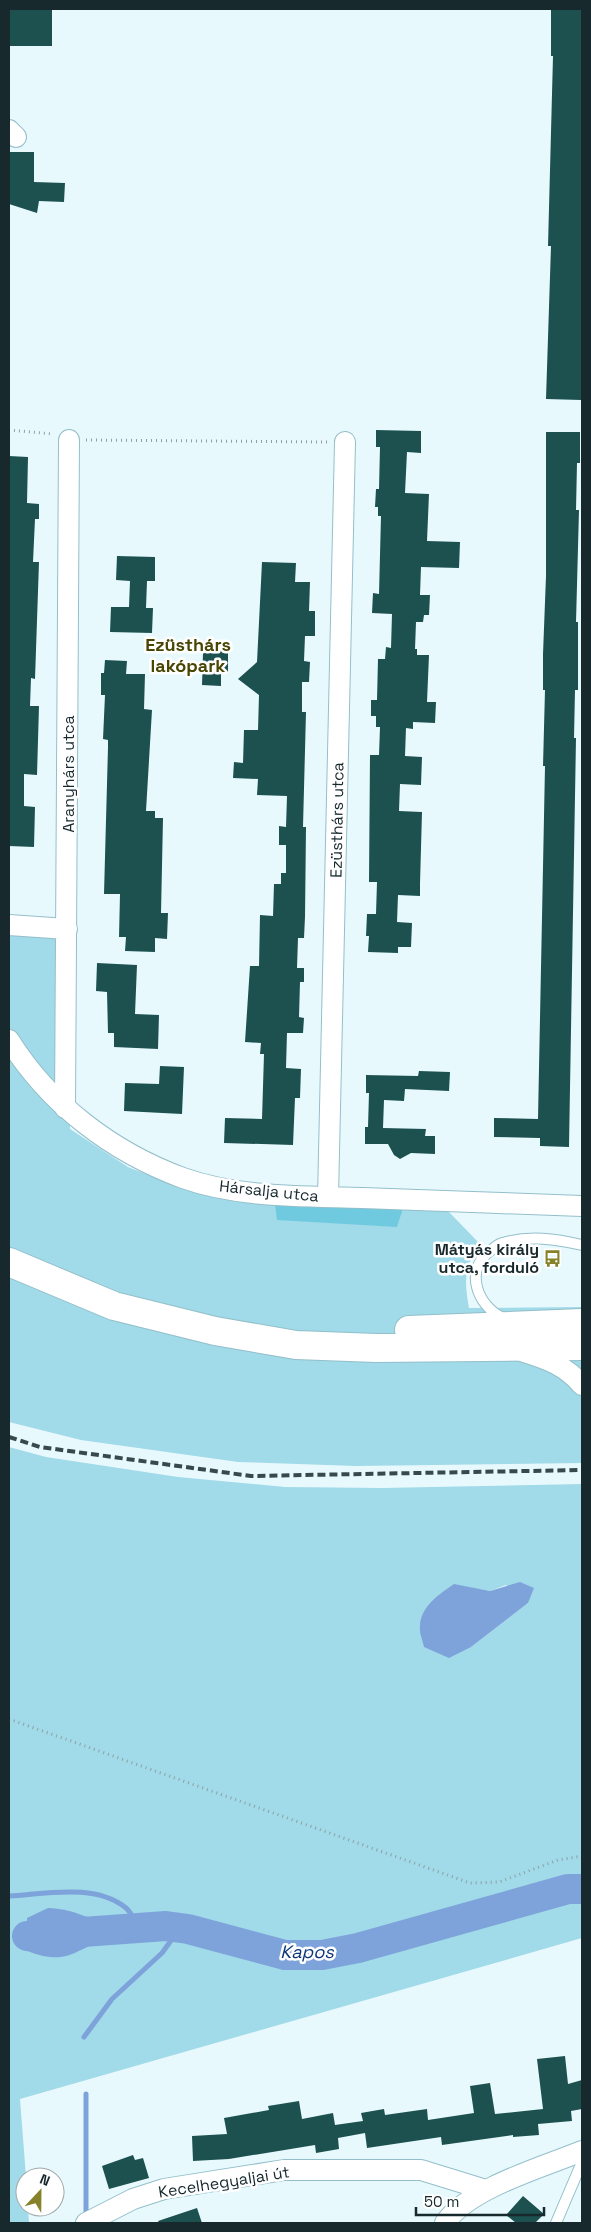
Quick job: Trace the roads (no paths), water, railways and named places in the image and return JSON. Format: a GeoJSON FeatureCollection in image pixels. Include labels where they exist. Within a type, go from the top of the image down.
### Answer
{"type":"FeatureCollection","features":[{"type":"Feature","properties":{"kind":"main road"},"geometry":{"type":"LineString","coordinates":[[9,1262],[114,1306],[215,1331],[296,1345],[376,1348],[513,1337],[582,1323]]}},
{"type":"Feature","properties":{"kind":"main road"},"geometry":{"type":"LineString","coordinates":[[513,1337],[582,1346]]}},
{"type":"Feature","properties":{"kind":"street","name":"Aranyhárs utca"},"geometry":{"type":"LineString","coordinates":[[64,1108],[67,929],[69,440]]}},
{"type":"Feature","properties":{"kind":"street","name":"Ezüsthárs utca"},"geometry":{"type":"LineString","coordinates":[[328,1197],[345,442]]}},
{"type":"Feature","properties":{"kind":"street"},"geometry":{"type":"LineString","coordinates":[[9,925],[67,929]]}},
{"type":"Feature","properties":{"kind":"street","name":"Hársalja utca"},"geometry":{"type":"LineString","coordinates":[[9,1040],[26,1068],[64,1108],[133,1156],[184,1178],[240,1191],[328,1197],[582,1206]]}},
{"type":"Feature","properties":{"kind":"street"},"geometry":{"type":"LineString","coordinates":[[513,1337],[573,1375],[582,1385]]}},
{"type":"Feature","properties":{"kind":"street"},"geometry":{"type":"LineString","coordinates":[[446,2223],[451,2216],[486,2190],[582,2151]]}},
{"type":"Feature","properties":{"kind":"street","name":"Kecelhegyaljai út"},"geometry":{"type":"LineString","coordinates":[[86,2223],[133,2199],[164,2189],[284,2170],[421,2170],[486,2190]]}},
{"type":"Feature","properties":{"kind":"lane"},"geometry":{"type":"LineString","coordinates":[[513,1337],[479,1296],[475,1276],[483,1257],[501,1243],[532,1238],[559,1239],[582,1245]]}},
{"type":"Feature","properties":{"kind":"lane"},"geometry":{"type":"LineString","coordinates":[[556,2223],[582,2162]]}},
{"type":"Feature","properties":{"kind":"waterway","name":"Kapos"},"geometry":{"type":"LineString","coordinates":[[27,1936],[166,1926],[188,1929],[285,1955],[322,1955],[358,1948],[568,1889],[582,1889]]}},
{"type":"Feature","properties":{"kind":"waterway"},"geometry":{"type":"LineString","coordinates":[[9,1896],[54,1892],[100,1895],[114,1900],[126,1908],[139,1928]]}},
{"type":"Feature","properties":{"kind":"waterway"},"geometry":{"type":"LineString","coordinates":[[84,2037],[112,1999],[162,1953],[180,1928]]}},
{"type":"Feature","properties":{"kind":"waterway"},"geometry":{"type":"LineString","coordinates":[[86,2094],[86,2213]]}},
{"type":"Feature","properties":{"kind":"railway"},"geometry":{"type":"LineString","coordinates":[[9,1437],[40,1447],[251,1476],[582,1470]]}},
{"type":"Feature","properties":{"kind":"place","name":"Mátyás király utca, forduló"},"geometry":{"type":"Point","coordinates":[553,1258]}},
{"type":"Feature","properties":{"kind":"district","name":"Ezüsthárs lakópark"},"geometry":{"type":"Point","coordinates":[188,654]}}]}
